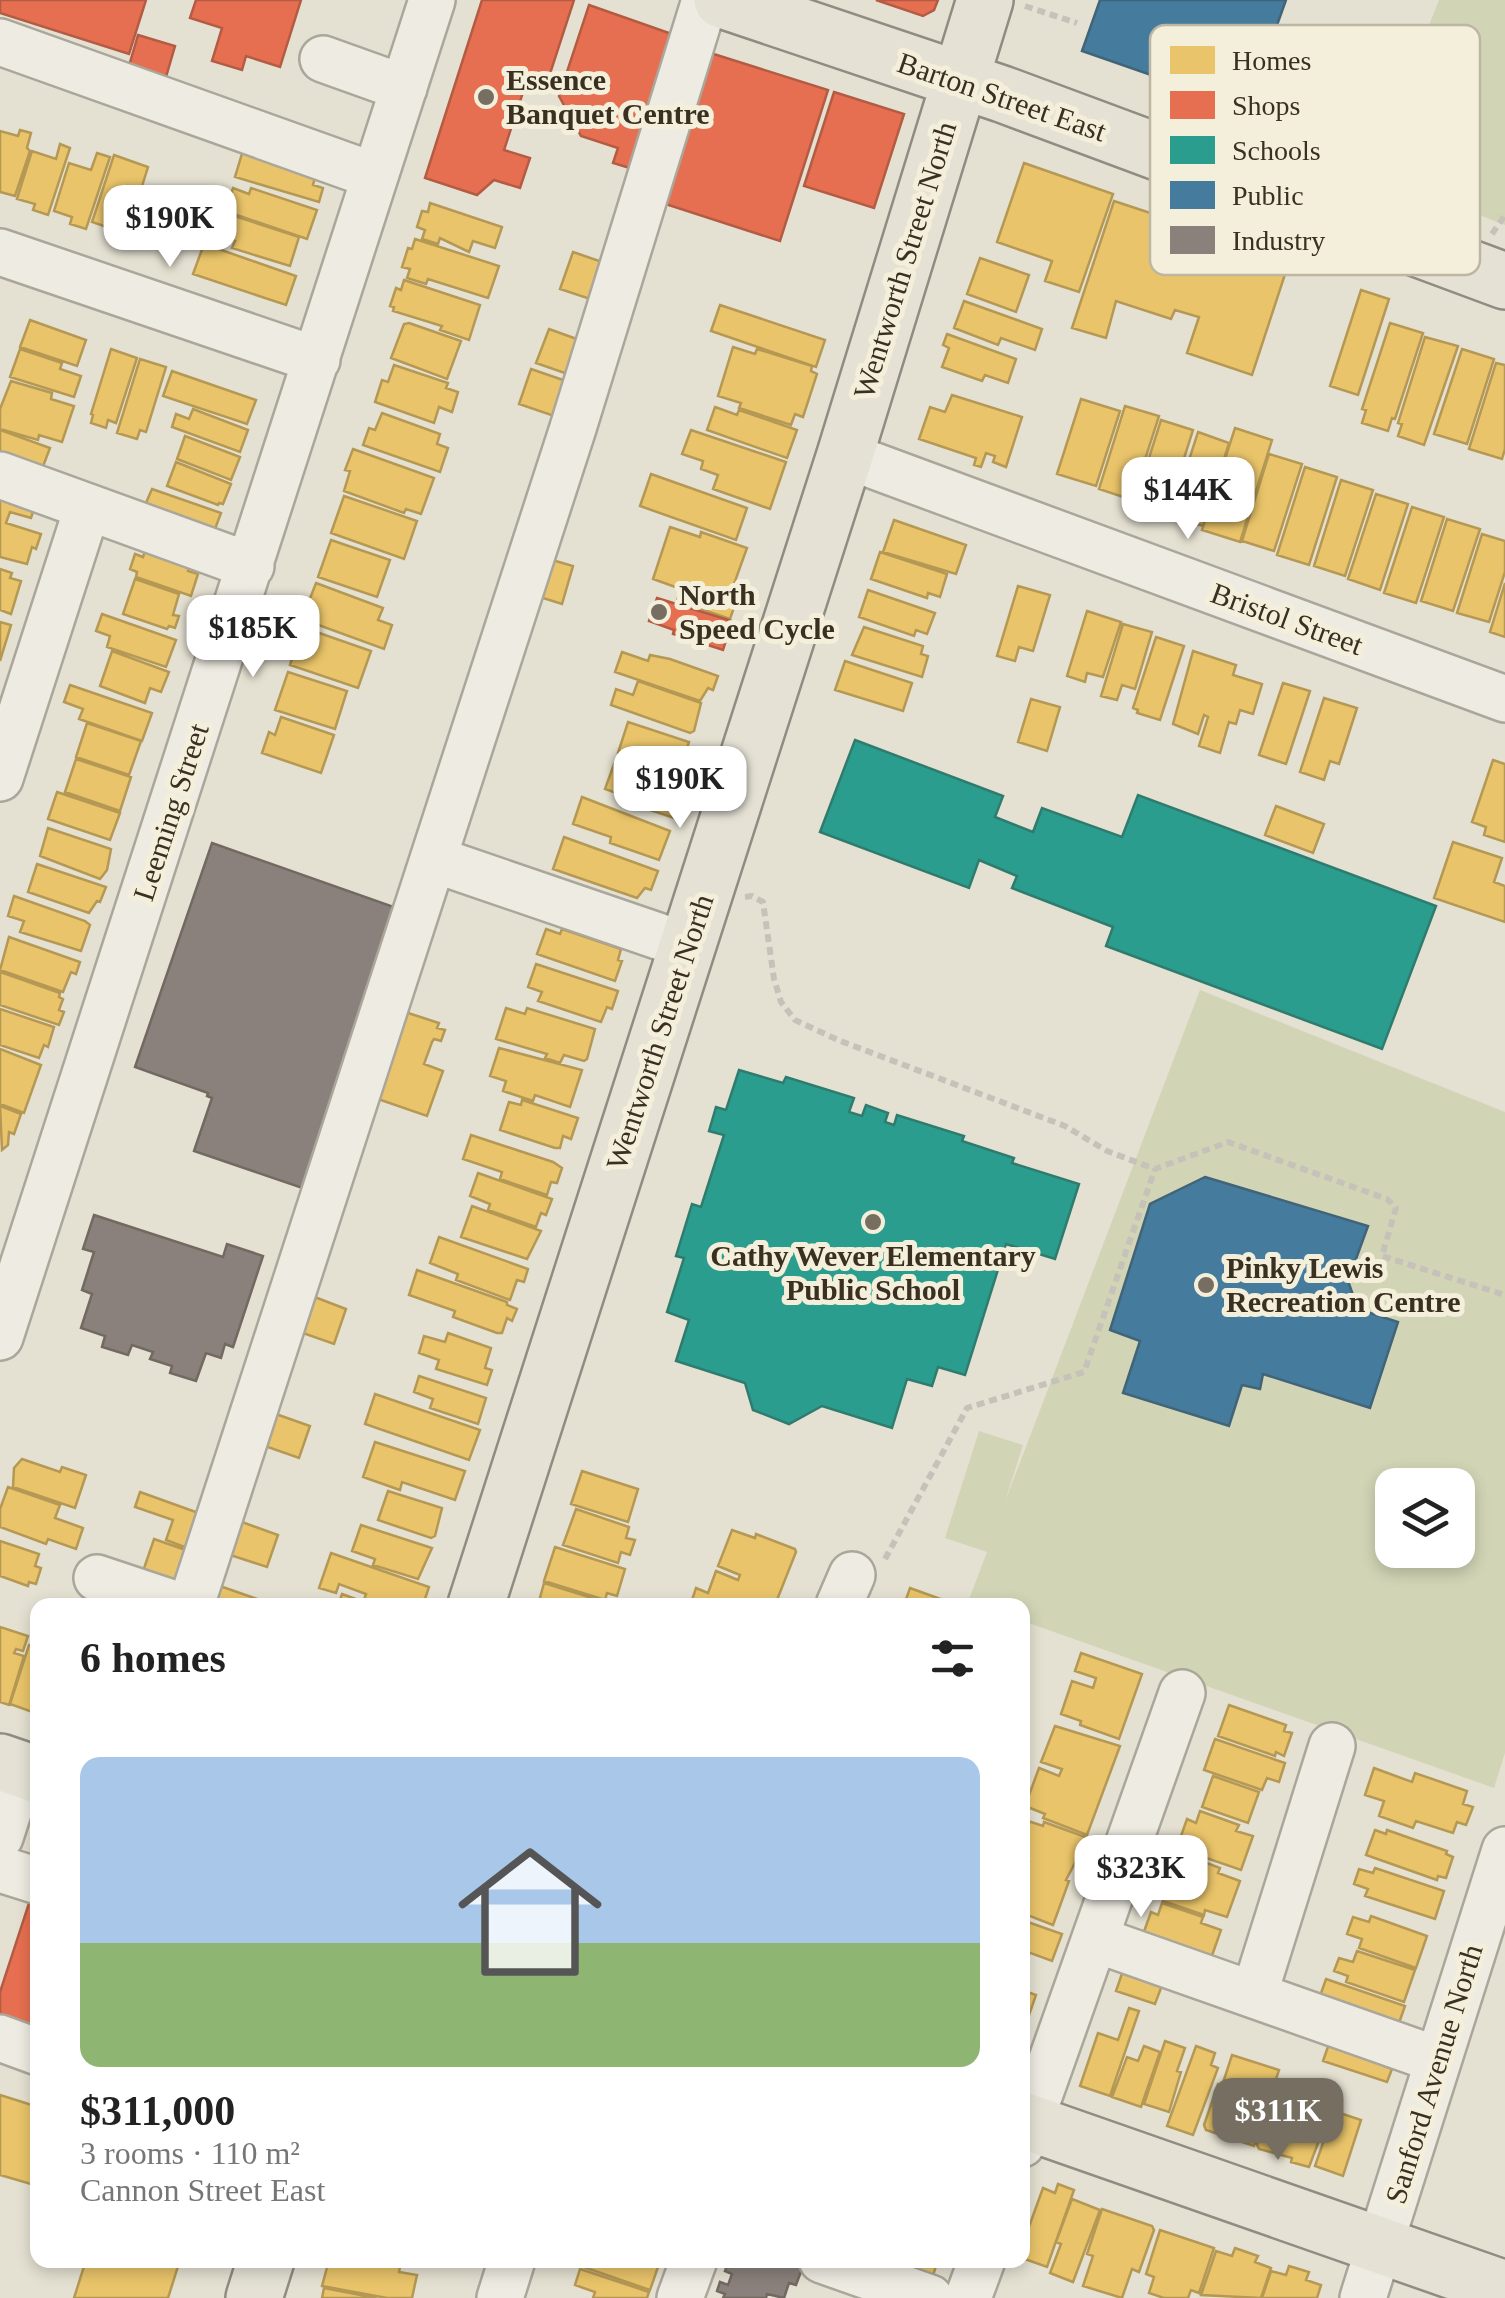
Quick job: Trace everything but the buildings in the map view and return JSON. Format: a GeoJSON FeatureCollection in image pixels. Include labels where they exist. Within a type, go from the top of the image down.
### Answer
{"type":"FeatureCollection","features":[{"type":"Feature","properties":{"kind":"main road","name":"Barton Street East"},"geometry":{"type":"LineString","coordinates":[[722,0],[1150,151]]}},
{"type":"Feature","properties":{"kind":"main road","name":"Wentworth Street North"},"geometry":{"type":"LineString","coordinates":[[478,1598],[960,81],[1001,2]]}},
{"type":"Feature","properties":{"kind":"main road","name":"Barton Street East"},"geometry":{"type":"LineString","coordinates":[[1480,273],[1505,282]]}},
{"type":"Feature","properties":{"kind":"main road"},"geometry":{"type":"LineString","coordinates":[[1030,2131],[1381,2244],[1505,2289]]}},
{"type":"Feature","properties":{"kind":"main road"},"geometry":{"type":"LineString","coordinates":[[254,2298],[263,2268]]}},
{"type":"Feature","properties":{"kind":"street","name":"Leeming Street"},"geometry":{"type":"LineString","coordinates":[[0,1337],[432,0]]}},
{"type":"Feature","properties":{"kind":"street"},"geometry":{"type":"LineString","coordinates":[[193,1598],[573,428],[706,0]]}},
{"type":"Feature","properties":{"kind":"street"},"geometry":{"type":"LineString","coordinates":[[0,42],[376,176]]}},
{"type":"Feature","properties":{"kind":"street"},"geometry":{"type":"LineString","coordinates":[[322,59],[404,88]]}},
{"type":"Feature","properties":{"kind":"street"},"geometry":{"type":"LineString","coordinates":[[0,252],[316,360]]}},
{"type":"Feature","properties":{"kind":"street","name":"Bristol Street"},"geometry":{"type":"LineString","coordinates":[[844,455],[1505,699]]}},
{"type":"Feature","properties":{"kind":"street"},"geometry":{"type":"LineString","coordinates":[[0,476],[251,566]]}},
{"type":"Feature","properties":{"kind":"street"},"geometry":{"type":"LineString","coordinates":[[0,778],[87,509]]}},
{"type":"Feature","properties":{"kind":"street"},"geometry":{"type":"LineString","coordinates":[[433,859],[693,927]]}},
{"type":"Feature","properties":{"kind":"street"},"geometry":{"type":"LineString","coordinates":[[97,1578],[157,1598]]}},
{"type":"Feature","properties":{"kind":"street"},"geometry":{"type":"LineString","coordinates":[[1030,2115],[1182,1693]]}},
{"type":"Feature","properties":{"kind":"street"},"geometry":{"type":"LineString","coordinates":[[1254,1994],[1332,1746]]}},
{"type":"Feature","properties":{"kind":"street"},"geometry":{"type":"LineString","coordinates":[[0,1837],[20,1769]]}},
{"type":"Feature","properties":{"kind":"street","name":"Sanford Avenue North"},"geometry":{"type":"LineString","coordinates":[[1364,2298],[1505,1850]]}},
{"type":"Feature","properties":{"kind":"street"},"geometry":{"type":"LineString","coordinates":[[0,1869],[30,1878]]}},
{"type":"Feature","properties":{"kind":"street"},"geometry":{"type":"LineString","coordinates":[[1095,1939],[1438,2060]]}},
{"type":"Feature","properties":{"kind":"street"},"geometry":{"type":"LineString","coordinates":[[0,2038],[30,2049]]}},
{"type":"Feature","properties":{"kind":"street"},"geometry":{"type":"LineString","coordinates":[[500,2298],[509,2268]]}},
{"type":"Feature","properties":{"kind":"street"},"geometry":{"type":"LineString","coordinates":[[680,2298],[691,2268]]}},
{"type":"Feature","properties":{"kind":"street"},"geometry":{"type":"LineString","coordinates":[[845,2268],[930,2298]]}},
{"type":"Feature","properties":{"kind":"street"},"geometry":{"type":"LineString","coordinates":[[968,2298],[979,2268]]}},
{"type":"Feature","properties":{"kind":"path"},"geometry":{"type":"LineString","coordinates":[[1001,2],[1076,22]]}},
{"type":"Feature","properties":{"kind":"path"},"geometry":{"type":"LineString","coordinates":[[693,927],[752,896],[763,902],[774,979],[781,1002],[795,1020],[1065,1126],[1107,1151],[1155,1170],[1228,1142],[1387,1199],[1396,1208],[1382,1256],[1505,1294]]}},
{"type":"Feature","properties":{"kind":"path"},"geometry":{"type":"LineString","coordinates":[[845,1590],[872,1583],[967,1408],[1084,1372],[1155,1170]]}},
{"type":"Feature","properties":{"kind":"green space"},"geometry":{"type":"Polygon","coordinates":[[[1439,0],[1505,0],[1505,225],[1480,215],[1480,25],[1429,25],[1439,0]]]}},
{"type":"Feature","properties":{"kind":"green space"},"geometry":{"type":"Polygon","coordinates":[[[1200,990],[1505,1112],[1505,1753],[1494,1788],[1030,1623],[1030,1598],[970,1598],[987,1552],[945,1538],[979,1431],[1023,1445],[1005,1502],[1200,990]]]}},
{"type":"Feature","properties":{"kind":"place","name":"Essence Banquet Centre"},"geometry":{"type":"Point","coordinates":[486,97]}},
{"type":"Feature","properties":{"kind":"place","name":"North Speed Cycle"},"geometry":{"type":"Point","coordinates":[659,612]}},
{"type":"Feature","properties":{"kind":"place","name":"Cathy Wever Elementary Public School"},"geometry":{"type":"Point","coordinates":[873,1222]}},
{"type":"Feature","properties":{"kind":"place","name":"Pinky Lewis Recreation Centre"},"geometry":{"type":"Point","coordinates":[1206,1285]}}]}
